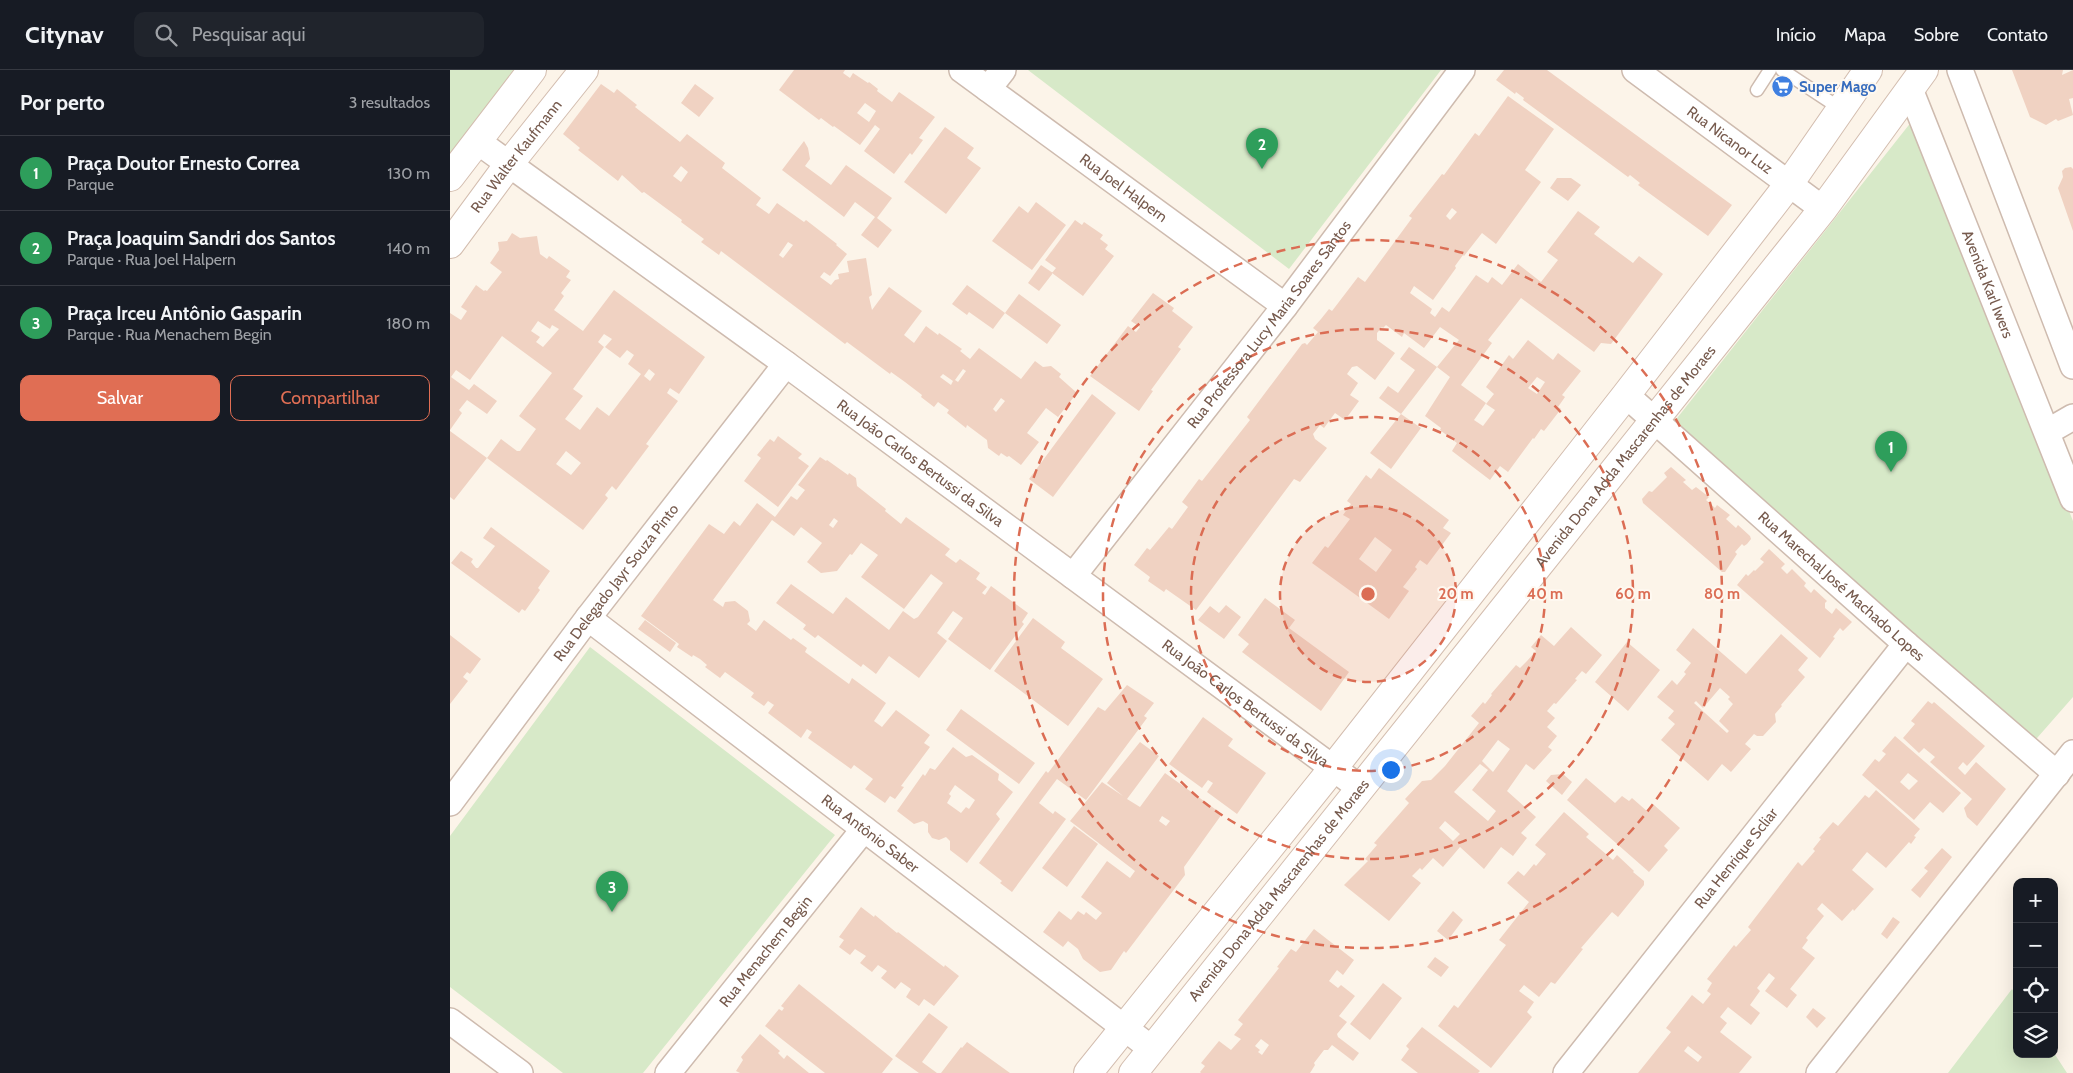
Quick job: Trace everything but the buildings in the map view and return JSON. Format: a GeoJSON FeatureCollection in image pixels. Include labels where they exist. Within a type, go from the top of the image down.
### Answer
{"type":"FeatureCollection","features":[{"type":"Feature","properties":{"kind":"main road"},"geometry":{"type":"LineString","coordinates":[[450,177],[532,70]]}},
{"type":"Feature","properties":{"kind":"main road","name":"Rua Walter Kaufmann"},"geometry":{"type":"LineString","coordinates":[[450,244],[509,164],[584,70]]}},
{"type":"Feature","properties":{"kind":"main road"},"geometry":{"type":"LineString","coordinates":[[1088,1073],[1123,1027],[1334,767],[1626,395],[1790,184],[1868,70]]}},
{"type":"Feature","properties":{"kind":"main road","name":"Avenida Dona Adda Mascarenhas de Moraes"},"geometry":{"type":"LineString","coordinates":[[1133,1073],[1823,209],[1912,76]]}},
{"type":"Feature","properties":{"kind":"street","name":"Rua Joel Halpern"},"geometry":{"type":"LineString","coordinates":[[962,70],[996,80],[1285,306]]}},
{"type":"Feature","properties":{"kind":"street","name":"Rua Professora Lucy Maria Soares Santos"},"geometry":{"type":"LineString","coordinates":[[1073,576],[1285,306],[1462,70]]}},
{"type":"Feature","properties":{"kind":"street","name":"Rua Nicanor Luz"},"geometry":{"type":"LineString","coordinates":[[1635,70],[1823,209]]}},
{"type":"Feature","properties":{"kind":"street"},"geometry":{"type":"LineString","coordinates":[[1960,70],[2073,366]]}},
{"type":"Feature","properties":{"kind":"street","name":"Avenida Karl Iwers"},"geometry":{"type":"LineString","coordinates":[[1912,76],[2073,499]]}},
{"type":"Feature","properties":{"kind":"street","name":"Rua João Carlos Bertussi da Silva"},"geometry":{"type":"LineString","coordinates":[[477,141],[786,364],[1360,788]]}},
{"type":"Feature","properties":{"kind":"street","name":"Rua Delegado Jayr Souza Pinto"},"geometry":{"type":"LineString","coordinates":[[450,803],[588,618],[786,364]]}},
{"type":"Feature","properties":{"kind":"street","name":"Rua Marechal José Machado Lopes"},"geometry":{"type":"LineString","coordinates":[[1626,395],[1906,644],[2057,774]]}},
{"type":"Feature","properties":{"kind":"street"},"geometry":{"type":"LineString","coordinates":[[2048,432],[2073,418]]}},
{"type":"Feature","properties":{"kind":"street","name":"Rua Antônio Saber"},"geometry":{"type":"LineString","coordinates":[[588,618],[1152,1049]]}},
{"type":"Feature","properties":{"kind":"street","name":"Rua Henrique Scliar"},"geometry":{"type":"LineString","coordinates":[[1566,1073],[1906,644]]}},
{"type":"Feature","properties":{"kind":"street"},"geometry":{"type":"LineString","coordinates":[[1819,1073],[2073,753]]}},
{"type":"Feature","properties":{"kind":"street","name":"Rua Menachem Begin"},"geometry":{"type":"LineString","coordinates":[[668,1073],[864,829]]}},
{"type":"Feature","properties":{"kind":"street"},"geometry":{"type":"LineString","coordinates":[[450,1021],[520,1073]]}},
{"type":"Feature","properties":{"kind":"lane"},"geometry":{"type":"LineString","coordinates":[[1757,90],[1770,70]]}},
{"type":"Feature","properties":{"kind":"lane"},"geometry":{"type":"LineString","coordinates":[[1782,70],[1841,109]]}},
{"type":"Feature","properties":{"kind":"green space"},"geometry":{"type":"Polygon","coordinates":[[[450,70],[521,70],[450,164],[450,70]]]}},
{"type":"Feature","properties":{"kind":"green space"},"geometry":{"type":"Polygon","coordinates":[[[1028,70],[1441,70],[1289,269],[1028,70]]]}},
{"type":"Feature","properties":{"kind":"green space"},"geometry":{"type":"Polygon","coordinates":[[[1912,121],[2073,521],[2073,697],[2031,745],[1674,422],[1912,121]]]}},
{"type":"Feature","properties":{"kind":"green space"},"geometry":{"type":"Polygon","coordinates":[[[590,647],[835,835],[643,1073],[563,1073],[450,987],[450,836],[590,647]]]}},
{"type":"Feature","properties":{"kind":"green space"},"geometry":{"type":"Polygon","coordinates":[[[2012,989],[2013,1058],[2057,1058],[2067,1073],[1948,1073],[2012,989]]]}},
{"type":"Feature","properties":{"kind":"place","name":"Super Mago"},"geometry":{"type":"Point","coordinates":[1783,87]}},
{"type":"Feature","properties":{"kind":"place","name":"Praça Joaquim Sandri dos Santos"},"geometry":{"type":"Point","coordinates":[1262,169]}},
{"type":"Feature","properties":{"kind":"place","name":"Praça Doutor Ernesto Correa"},"geometry":{"type":"Point","coordinates":[1891,472]}},
{"type":"Feature","properties":{"kind":"place","name":"Praça Irceu Antônio Gasparin"},"geometry":{"type":"Point","coordinates":[612,912]}}]}
